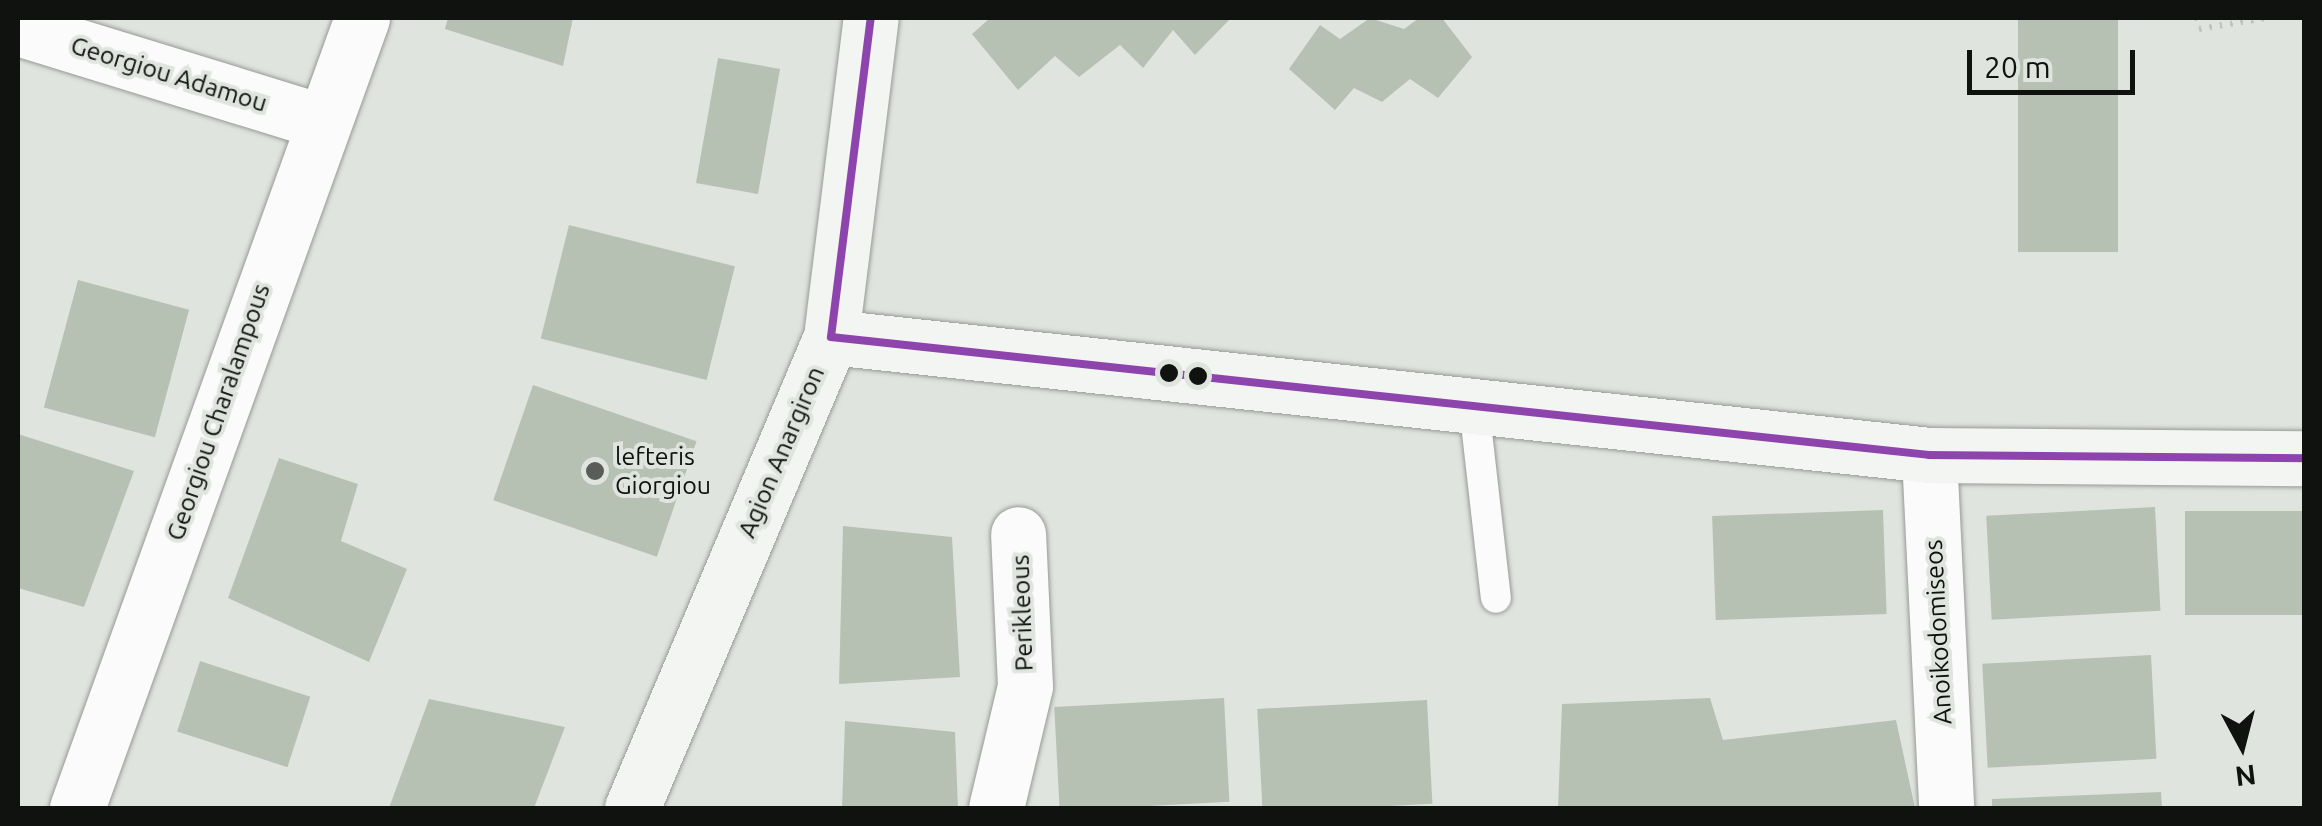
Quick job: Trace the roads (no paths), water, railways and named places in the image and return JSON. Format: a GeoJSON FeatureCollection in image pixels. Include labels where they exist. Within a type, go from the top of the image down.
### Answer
{"type":"FeatureCollection","features":[{"type":"Feature","properties":{"kind":"street","name":"Georgiou Charalampous"},"geometry":{"type":"LineString","coordinates":[[78,808],[320,121],[362,18]]}},
{"type":"Feature","properties":{"kind":"street","name":"Agion Anargiron"},"geometry":{"type":"LineString","coordinates":[[632,808],[831,337],[871,18]]}},
{"type":"Feature","properties":{"kind":"street","name":"Georgiou Adamou"},"geometry":{"type":"LineString","coordinates":[[18,28],[320,121]]}},
{"type":"Feature","properties":{"kind":"street"},"geometry":{"type":"LineString","coordinates":[[831,337],[1929,455],[2304,458]]}},
{"type":"Feature","properties":{"kind":"street","name":"Anoikodomiseos"},"geometry":{"type":"LineString","coordinates":[[1929,455],[1946,808]]}},
{"type":"Feature","properties":{"kind":"street","name":"Perikleous"},"geometry":{"type":"LineString","coordinates":[[996,808],[1025,686],[1018,534]]}},
{"type":"Feature","properties":{"kind":"lane"},"geometry":{"type":"LineString","coordinates":[[1474,406],[1496,598]]}},
{"type":"Feature","properties":{"kind":"place","name":"lefteris Giorgiou"},"geometry":{"type":"Point","coordinates":[595,471]}}]}
